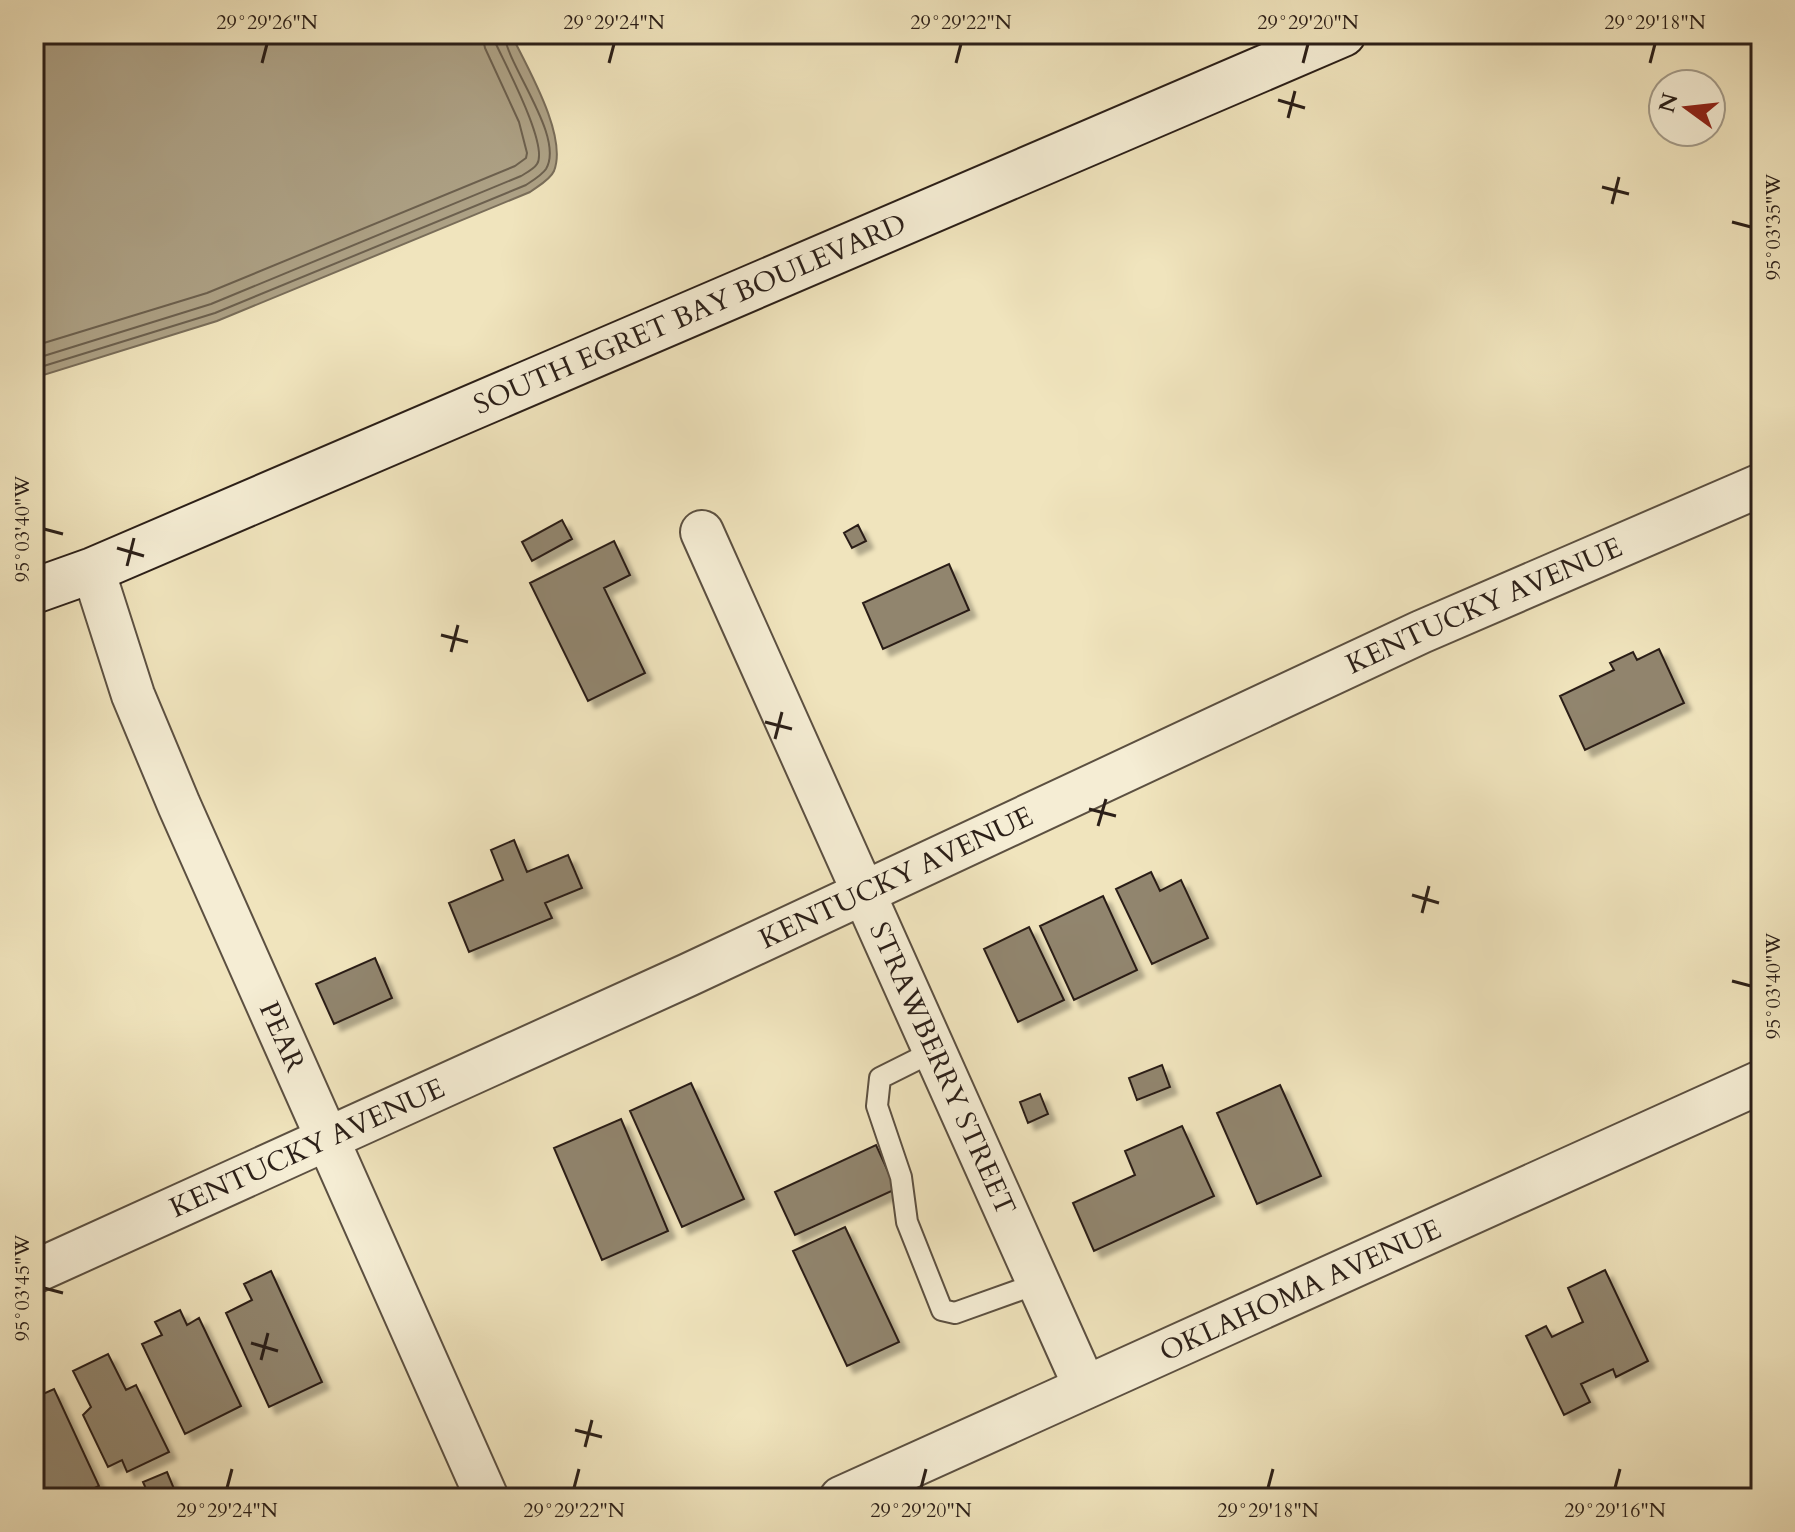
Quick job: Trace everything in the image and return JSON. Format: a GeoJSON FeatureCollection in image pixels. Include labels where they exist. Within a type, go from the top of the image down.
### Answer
{"type":"FeatureCollection","features":[{"type":"Feature","properties":{"kind":"main road","name":"SOUTH EGRET BAY BOULEVARD"},"geometry":{"type":"LineString","coordinates":[[34,591],[93,570],[1343,34]]}},
{"type":"Feature","properties":{"kind":"street","name":"KENTUCKY AVENUE"},"geometry":{"type":"LineString","coordinates":[[34,1272],[688,975],[1421,632],[1761,485]]}},
{"type":"Feature","properties":{"kind":"street","name":"STRAWBERRY STREET"},"geometry":{"type":"LineString","coordinates":[[702,532],[1085,1387]]}},
{"type":"Feature","properties":{"kind":"street","name":"PEAR"},"geometry":{"type":"LineString","coordinates":[[93,570],[133,695],[173,791],[487,1498]]}},
{"type":"Feature","properties":{"kind":"street","name":"OKLAHOMA AVENUE"},"geometry":{"type":"LineString","coordinates":[[841,1498],[1761,1082]]}},
{"type":"Feature","properties":{"kind":"lane"},"geometry":{"type":"LineString","coordinates":[[934,1051],[880,1078],[877,1106],[901,1177],[907,1222],[942,1310],[955,1313],[1039,1283]]}},
{"type":"Feature","properties":{"kind":"water"},"geometry":{"type":"Polygon","coordinates":[[[34,34],[511,34],[551,121],[557,156],[554,171],[530,192],[217,321],[34,378],[34,34]]]}},
{"type":"Feature","properties":{"kind":"building"},"geometry":{"type":"Polygon","coordinates":[[[562,520],[572,539],[532,561],[522,542],[562,520]]]}},
{"type":"Feature","properties":{"kind":"building"},"geometry":{"type":"Polygon","coordinates":[[[858,525],[866,541],[852,548],[844,533],[858,525]]]}},
{"type":"Feature","properties":{"kind":"building"},"geometry":{"type":"Polygon","coordinates":[[[614,541],[630,575],[604,588],[645,673],[588,701],[530,583],[614,541]]]}},
{"type":"Feature","properties":{"kind":"building"},"geometry":{"type":"Polygon","coordinates":[[[949,564],[969,610],[883,649],[863,603],[949,564]]]}},
{"type":"Feature","properties":{"kind":"building"},"geometry":{"type":"Polygon","coordinates":[[[1659,649],[1684,703],[1585,750],[1560,696],[1614,670],[1610,663],[1633,652],[1637,660],[1659,649]]]}},
{"type":"Feature","properties":{"kind":"building"},"geometry":{"type":"Polygon","coordinates":[[[514,840],[527,872],[568,855],[582,888],[545,903],[552,918],[469,952],[449,903],[503,880],[491,850],[514,840]]]}},
{"type":"Feature","properties":{"kind":"building"},"geometry":{"type":"Polygon","coordinates":[[[1151,872],[1160,891],[1181,880],[1208,938],[1152,964],[1116,889],[1151,872]]]}},
{"type":"Feature","properties":{"kind":"building"},"geometry":{"type":"Polygon","coordinates":[[[1103,896],[1137,970],[1074,1000],[1040,926],[1103,896]]]}},
{"type":"Feature","properties":{"kind":"building"},"geometry":{"type":"Polygon","coordinates":[[[1029,927],[1064,1000],[1018,1022],[984,949],[1029,927]]]}},
{"type":"Feature","properties":{"kind":"building"},"geometry":{"type":"Polygon","coordinates":[[[375,958],[392,998],[334,1024],[316,984],[375,958]]]}},
{"type":"Feature","properties":{"kind":"building"},"geometry":{"type":"Polygon","coordinates":[[[1162,1065],[1170,1087],[1137,1100],[1129,1078],[1162,1065]]]}},
{"type":"Feature","properties":{"kind":"building"},"geometry":{"type":"Polygon","coordinates":[[[691,1083],[744,1199],[682,1227],[630,1111],[691,1083]]]}},
{"type":"Feature","properties":{"kind":"building"},"geometry":{"type":"Polygon","coordinates":[[[1280,1085],[1321,1176],[1257,1204],[1217,1113],[1280,1085]]]}},
{"type":"Feature","properties":{"kind":"building"},"geometry":{"type":"Polygon","coordinates":[[[1040,1094],[1048,1114],[1028,1123],[1020,1102],[1040,1094]]]}},
{"type":"Feature","properties":{"kind":"building"},"geometry":{"type":"Polygon","coordinates":[[[621,1119],[668,1231],[602,1260],[554,1148],[621,1119]]]}},
{"type":"Feature","properties":{"kind":"building"},"geometry":{"type":"Polygon","coordinates":[[[1182,1126],[1214,1196],[1094,1251],[1073,1203],[1135,1175],[1125,1151],[1182,1126]]]}},
{"type":"Feature","properties":{"kind":"building"},"geometry":{"type":"Polygon","coordinates":[[[876,1145],[896,1189],[795,1235],[775,1192],[876,1145]]]}},
{"type":"Feature","properties":{"kind":"building"},"geometry":{"type":"Polygon","coordinates":[[[845,1227],[899,1342],[847,1366],[793,1251],[845,1227]]]}},
{"type":"Feature","properties":{"kind":"building"},"geometry":{"type":"Polygon","coordinates":[[[1605,1270],[1648,1361],[1616,1377],[1613,1369],[1581,1384],[1590,1402],[1564,1415],[1526,1336],[1546,1326],[1552,1337],[1583,1322],[1568,1288],[1605,1270]]]}},
{"type":"Feature","properties":{"kind":"building"},"geometry":{"type":"Polygon","coordinates":[[[271,1271],[322,1382],[269,1407],[226,1313],[252,1300],[244,1284],[271,1271]]]}},
{"type":"Feature","properties":{"kind":"building"},"geometry":{"type":"Polygon","coordinates":[[[180,1310],[187,1325],[199,1318],[241,1406],[185,1434],[142,1344],[162,1335],[155,1322],[180,1310]]]}},
{"type":"Feature","properties":{"kind":"building"},"geometry":{"type":"Polygon","coordinates":[[[108,1354],[126,1390],[136,1385],[169,1452],[127,1472],[122,1460],[108,1467],[83,1415],[91,1407],[73,1371],[108,1354]]]}},
{"type":"Feature","properties":{"kind":"building"},"geometry":{"type":"Polygon","coordinates":[[[54,1389],[99,1486],[73,1498],[34,1498],[34,1398],[54,1389]]]}},
{"type":"Feature","properties":{"kind":"building"},"geometry":{"type":"Polygon","coordinates":[[[167,1472],[177,1496],[150,1498],[143,1482],[167,1472]]]}}]}
